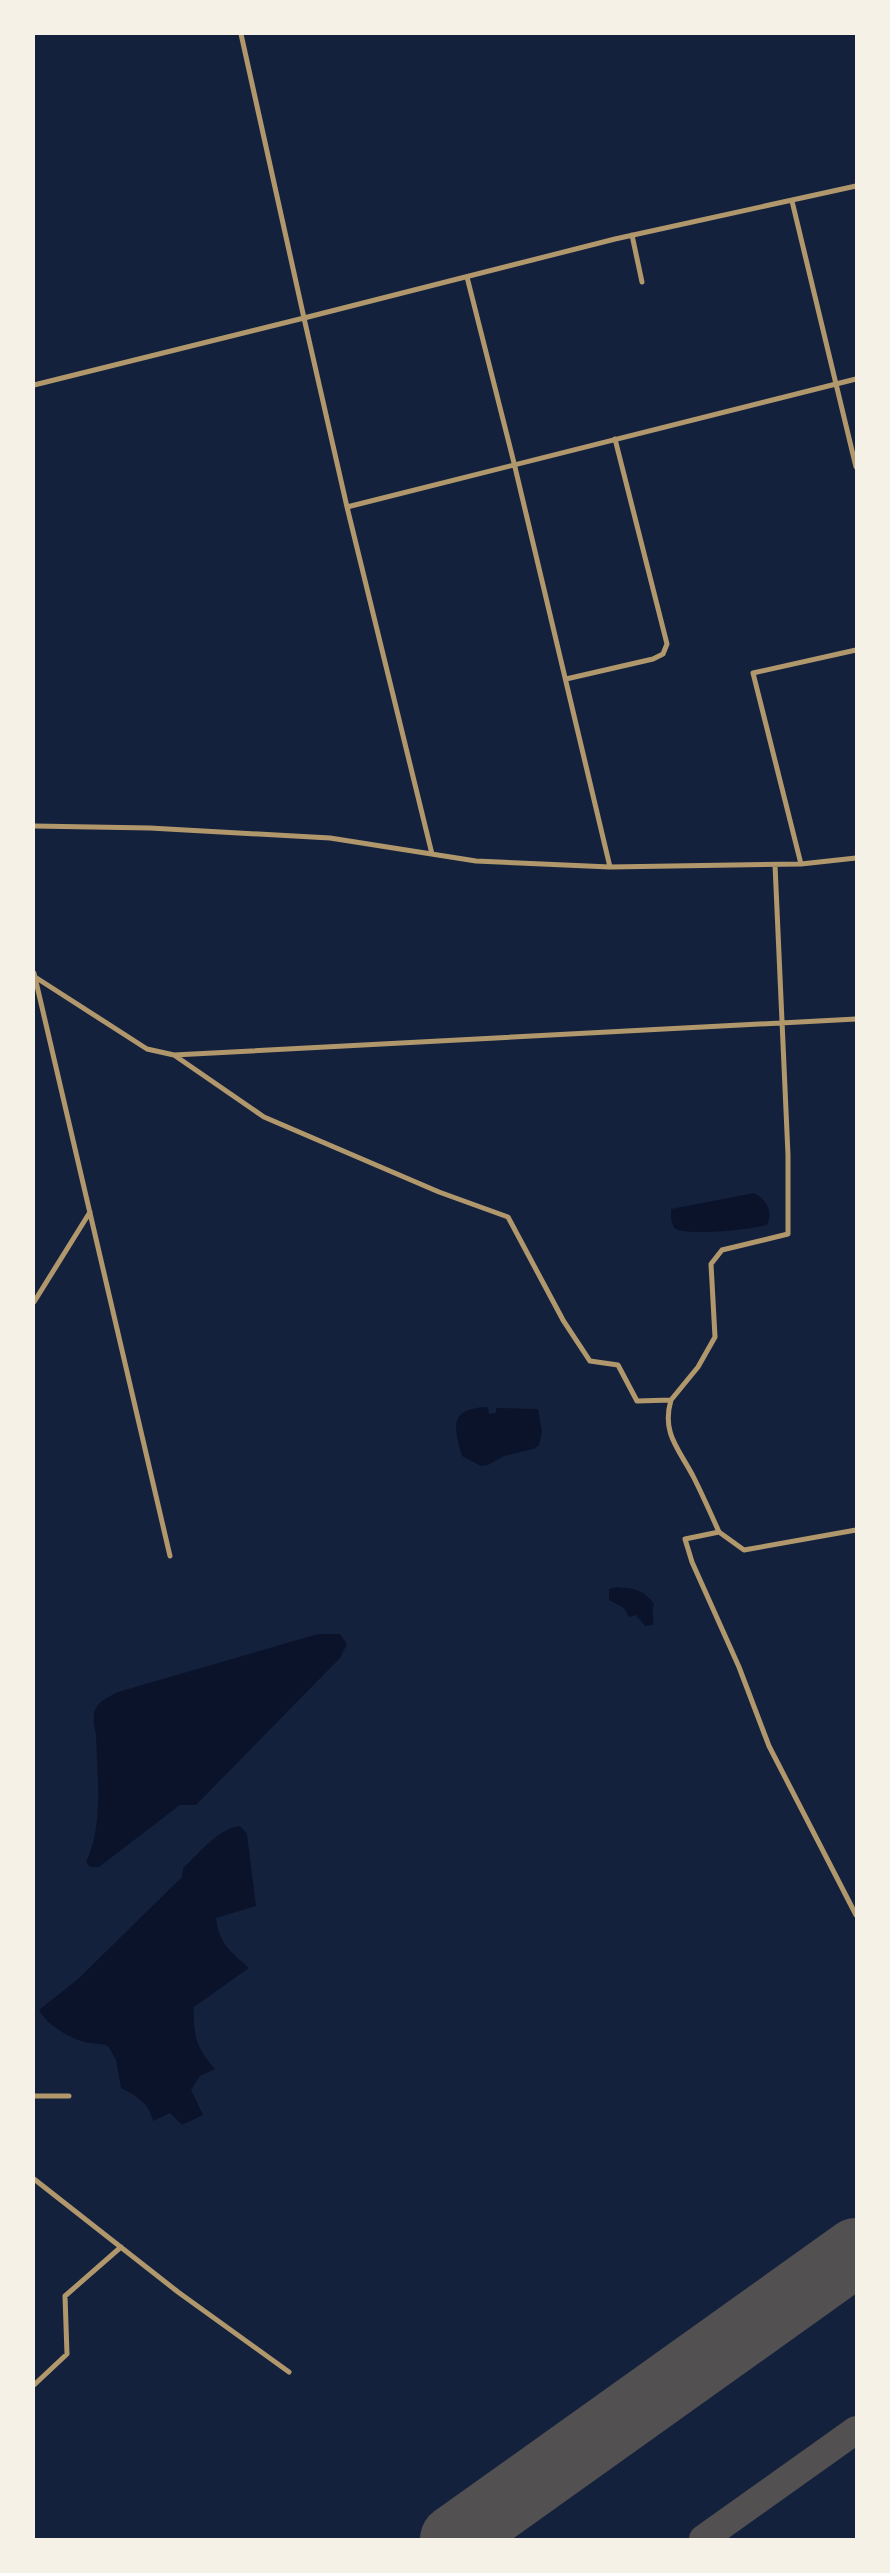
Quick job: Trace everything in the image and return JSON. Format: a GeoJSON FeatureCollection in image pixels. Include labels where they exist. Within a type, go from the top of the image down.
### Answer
{"type":"FeatureCollection","features":[{"type":"Feature","properties":{"kind":"street"},"geometry":{"type":"LineString","coordinates":[[242,34],[347,507],[432,854]]}},
{"type":"Feature","properties":{"kind":"street"},"geometry":{"type":"LineString","coordinates":[[34,385],[632,235],[856,186]]}},
{"type":"Feature","properties":{"kind":"street"},"geometry":{"type":"LineString","coordinates":[[792,201],[856,467]]}},
{"type":"Feature","properties":{"kind":"street"},"geometry":{"type":"LineString","coordinates":[[632,235],[642,282]]}},
{"type":"Feature","properties":{"kind":"street"},"geometry":{"type":"LineString","coordinates":[[467,277],[514,464],[610,867]]}},
{"type":"Feature","properties":{"kind":"street"},"geometry":{"type":"LineString","coordinates":[[347,507],[856,378]]}},
{"type":"Feature","properties":{"kind":"street"},"geometry":{"type":"LineString","coordinates":[[566,679],[653,659],[663,654],[667,644],[615,439]]}},
{"type":"Feature","properties":{"kind":"street"},"geometry":{"type":"LineString","coordinates":[[801,864],[753,673],[856,650]]}},
{"type":"Feature","properties":{"kind":"street"},"geometry":{"type":"LineString","coordinates":[[34,826],[150,828],[330,838],[476,861],[610,867],[775,865],[856,858]]}},
{"type":"Feature","properties":{"kind":"street"},"geometry":{"type":"LineString","coordinates":[[775,865],[788,1156],[788,1234],[722,1250],[711,1264],[715,1337],[698,1367],[672,1400],[666,1417],[671,1438],[694,1478],[719,1532],[744,1550],[856,1530]]}},
{"type":"Feature","properties":{"kind":"street"},"geometry":{"type":"LineString","coordinates":[[34,975],[147,1049],[174,1055],[856,1019]]}},
{"type":"Feature","properties":{"kind":"street"},"geometry":{"type":"LineString","coordinates":[[34,975],[170,1556]]}},
{"type":"Feature","properties":{"kind":"street"},"geometry":{"type":"LineString","coordinates":[[174,1055],[264,1117],[439,1192],[508,1217],[563,1320],[590,1361],[618,1365],[637,1401],[672,1400]]}},
{"type":"Feature","properties":{"kind":"street"},"geometry":{"type":"LineString","coordinates":[[34,1302],[90,1212]]}},
{"type":"Feature","properties":{"kind":"street"},"geometry":{"type":"LineString","coordinates":[[719,1532],[685,1539],[692,1562],[739,1667],[769,1746],[856,1915]]}},
{"type":"Feature","properties":{"kind":"street"},"geometry":{"type":"LineString","coordinates":[[34,2096],[69,2096]]}},
{"type":"Feature","properties":{"kind":"street"},"geometry":{"type":"LineString","coordinates":[[34,2179],[121,2247],[290,2372]]}},
{"type":"Feature","properties":{"kind":"street"},"geometry":{"type":"LineString","coordinates":[[34,2385],[67,2354],[65,2296],[121,2247]]}},
{"type":"Feature","properties":{"kind":"water"},"geometry":{"type":"Polygon","coordinates":[[[754,1193],[768,1206],[770,1215],[767,1225],[705,1232],[681,1231],[674,1228],[671,1219],[671,1209],[754,1193]]]}},
{"type":"Feature","properties":{"kind":"water"},"geometry":{"type":"Polygon","coordinates":[[[488,1407],[489,1414],[496,1413],[496,1408],[538,1409],[542,1432],[539,1445],[533,1449],[504,1456],[488,1465],[481,1466],[462,1456],[457,1435],[457,1420],[467,1411],[488,1407]]]}},
{"type":"Feature","properties":{"kind":"water"},"geometry":{"type":"Polygon","coordinates":[[[616,1587],[637,1590],[650,1599],[654,1604],[653,1625],[645,1626],[636,1615],[629,1617],[624,1608],[609,1600],[609,1589],[616,1587]]]}},
{"type":"Feature","properties":{"kind":"water"},"geometry":{"type":"Polygon","coordinates":[[[318,1634],[340,1634],[347,1644],[340,1658],[196,1805],[180,1805],[99,1867],[90,1867],[86,1862],[95,1832],[98,1800],[94,1713],[99,1704],[118,1692],[318,1634]]]}},
{"type":"Feature","properties":{"kind":"water"},"geometry":{"type":"Polygon","coordinates":[[[240,1826],[247,1834],[256,1906],[216,1918],[220,1934],[226,1946],[249,1968],[194,2007],[194,2026],[197,2041],[215,2069],[200,2076],[191,2090],[203,2115],[182,2125],[170,2113],[153,2121],[149,2109],[142,2101],[121,2088],[116,2060],[108,2046],[84,2042],[58,2030],[39,2010],[78,1979],[182,1877],[183,1868],[209,1842],[224,1831],[240,1826]]]}},
{"type":"Feature","properties":{"kind":"taxiway"},"geometry":{"type":"LineString","coordinates":[[703,2539],[856,2430]]}},
{"type":"Feature","properties":{"kind":"runway"},"geometry":{"type":"LineString","coordinates":[[454,2539],[856,2252]]}}]}
